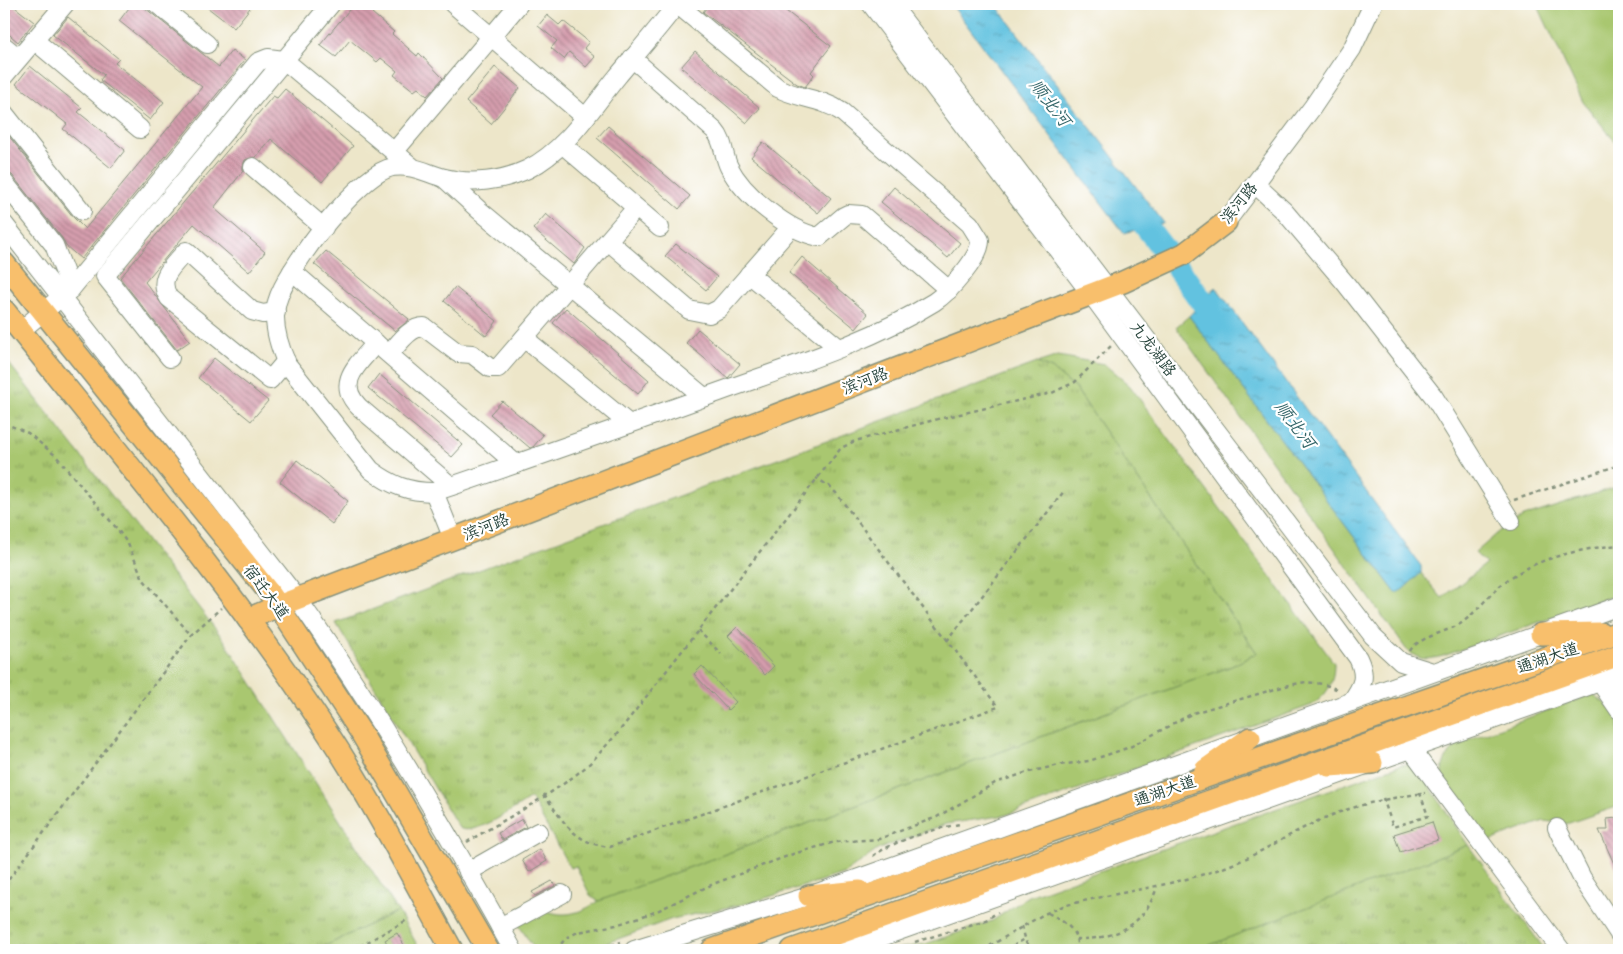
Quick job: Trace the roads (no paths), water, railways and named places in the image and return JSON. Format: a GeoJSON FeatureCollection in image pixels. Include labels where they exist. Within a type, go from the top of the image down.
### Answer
{"type":"FeatureCollection","features":[{"type":"Feature","properties":{"kind":"main road","name":"滨河路"},"geometry":{"type":"LineString","coordinates":[[248,619],[287,602],[1099,291],[1184,254],[1226,222]]}},
{"type":"Feature","properties":{"kind":"main road","name":"宿迁大道"},"geometry":{"type":"LineString","coordinates":[[4,263],[287,602],[360,732],[488,950]]}},
{"type":"Feature","properties":{"kind":"main road","name":"宿迁大道"},"geometry":{"type":"LineString","coordinates":[[4,310],[248,619],[327,732],[390,838],[452,950]]}},
{"type":"Feature","properties":{"kind":"main road"},"geometry":{"type":"LineString","coordinates":[[1541,634],[1619,632]]}},
{"type":"Feature","properties":{"kind":"main road","name":"通湖大道"},"geometry":{"type":"LineString","coordinates":[[712,950],[1619,632]]}},
{"type":"Feature","properties":{"kind":"main road","name":"通湖大道"},"geometry":{"type":"LineString","coordinates":[[792,950],[1619,655]]}},
{"type":"Feature","properties":{"kind":"main road"},"geometry":{"type":"LineString","coordinates":[[1186,784],[1250,738]]}},
{"type":"Feature","properties":{"kind":"main road"},"geometry":{"type":"LineString","coordinates":[[1301,768],[1372,763]]}},
{"type":"Feature","properties":{"kind":"main road"},"geometry":{"type":"LineString","coordinates":[[809,896],[886,890]]}},
{"type":"Feature","properties":{"kind":"street"},"geometry":{"type":"LineString","coordinates":[[4,76],[65,4]]}},
{"type":"Feature","properties":{"kind":"street"},"geometry":{"type":"LineString","coordinates":[[157,4],[207,44]]}},
{"type":"Feature","properties":{"kind":"street"},"geometry":{"type":"LineString","coordinates":[[170,358],[105,276],[331,4]]}},
{"type":"Feature","properties":{"kind":"street"},"geometry":{"type":"LineString","coordinates":[[454,4],[585,116]]}},
{"type":"Feature","properties":{"kind":"street"},"geometry":{"type":"LineString","coordinates":[[394,152],[519,4]]}},
{"type":"Feature","properties":{"kind":"street"},"geometry":{"type":"LineString","coordinates":[[411,166],[382,170],[324,228],[292,271],[277,303],[276,312],[278,344],[286,361],[371,470],[400,488],[415,492],[434,492],[516,464],[860,340],[935,302],[948,290],[978,253],[980,247],[977,234],[970,224],[842,112],[825,102],[798,96],[778,88],[677,4],[562,144],[528,169],[495,180],[485,186],[476,198],[478,210]]}},
{"type":"Feature","properties":{"kind":"street","name":"九龙湖路"},"geometry":{"type":"LineString","coordinates":[[871,4],[1352,610],[1388,651],[1404,663],[1433,672]]}},
{"type":"Feature","properties":{"kind":"street","name":"九龙湖路"},"geometry":{"type":"LineString","coordinates":[[891,4],[1099,291],[1121,335],[1358,658],[1364,671],[1361,686],[1346,696]]}},
{"type":"Feature","properties":{"kind":"street","name":"滨河路"},"geometry":{"type":"LineString","coordinates":[[1226,222],[1312,108],[1347,56],[1373,4]]}},
{"type":"Feature","properties":{"kind":"street"},"geometry":{"type":"LineString","coordinates":[[34,40],[140,129]]}},
{"type":"Feature","properties":{"kind":"street"},"geometry":{"type":"LineString","coordinates":[[4,46],[19,58]]}},
{"type":"Feature","properties":{"kind":"street"},"geometry":{"type":"LineString","coordinates":[[20,331],[66,293],[251,69],[258,62],[268,58],[284,60],[411,166],[444,178],[462,181],[495,180]]}},
{"type":"Feature","properties":{"kind":"street"},"geometry":{"type":"LineString","coordinates":[[632,58],[716,131],[720,136],[724,155],[734,177],[745,190],[790,227],[819,236],[848,214],[862,215],[948,290]]}},
{"type":"Feature","properties":{"kind":"street"},"geometry":{"type":"LineString","coordinates":[[4,113],[82,211]]}},
{"type":"Feature","properties":{"kind":"street"},"geometry":{"type":"LineString","coordinates":[[562,144],[660,228]]}},
{"type":"Feature","properties":{"kind":"street"},"geometry":{"type":"LineString","coordinates":[[254,167],[324,228]]}},
{"type":"Feature","properties":{"kind":"street"},"geometry":{"type":"LineString","coordinates":[[444,178],[478,210],[704,397]]}},
{"type":"Feature","properties":{"kind":"street"},"geometry":{"type":"LineString","coordinates":[[4,182],[54,245],[66,293]]}},
{"type":"Feature","properties":{"kind":"street"},"geometry":{"type":"LineString","coordinates":[[1255,184],[1284,211],[1346,284],[1434,397],[1511,521]]}},
{"type":"Feature","properties":{"kind":"street"},"geometry":{"type":"LineString","coordinates":[[389,354],[408,334],[419,327],[424,327],[458,353],[472,354],[494,369],[502,364],[636,208]]}},
{"type":"Feature","properties":{"kind":"street"},"geometry":{"type":"LineString","coordinates":[[4,224],[66,293],[287,602],[375,714],[513,950]]}},
{"type":"Feature","properties":{"kind":"street"},"geometry":{"type":"LineString","coordinates":[[608,241],[689,310],[702,314],[714,313],[719,309],[790,227]]}},
{"type":"Feature","properties":{"kind":"street"},"geometry":{"type":"LineString","coordinates":[[276,312],[263,314],[252,311],[186,251],[166,274],[163,281],[163,290],[169,298],[270,380],[286,361]]}},
{"type":"Feature","properties":{"kind":"street"},"geometry":{"type":"LineString","coordinates":[[292,271],[516,464]]}},
{"type":"Feature","properties":{"kind":"street"},"geometry":{"type":"LineString","coordinates":[[749,274],[839,348]]}},
{"type":"Feature","properties":{"kind":"street"},"geometry":{"type":"LineString","coordinates":[[524,338],[629,424]]}},
{"type":"Feature","properties":{"kind":"street"},"geometry":{"type":"LineString","coordinates":[[376,343],[352,372],[348,382],[349,396],[359,407],[451,486]]}},
{"type":"Feature","properties":{"kind":"street"},"geometry":{"type":"LineString","coordinates":[[434,492],[453,540]]}},
{"type":"Feature","properties":{"kind":"street"},"geometry":{"type":"LineString","coordinates":[[634,950],[809,896],[1250,738],[1346,696],[1433,672],[1619,606]]}},
{"type":"Feature","properties":{"kind":"street"},"geometry":{"type":"LineString","coordinates":[[845,950],[1619,676]]}},
{"type":"Feature","properties":{"kind":"street"},"geometry":{"type":"LineString","coordinates":[[1600,682],[1619,710]]}},
{"type":"Feature","properties":{"kind":"street"},"geometry":{"type":"LineString","coordinates":[[1411,749],[1561,950]]}},
{"type":"Feature","properties":{"kind":"street"},"geometry":{"type":"LineString","coordinates":[[1557,828],[1582,878],[1619,934]]}},
{"type":"Feature","properties":{"kind":"street"},"geometry":{"type":"LineString","coordinates":[[468,872],[538,832]]}},
{"type":"Feature","properties":{"kind":"street"},"geometry":{"type":"LineString","coordinates":[[500,927],[562,894]]}},
{"type":"Feature","properties":{"kind":"water"},"geometry":{"type":"Polygon","coordinates":[[[951,4],[995,4],[1164,223],[1124,233],[951,4]]]}},
{"type":"Feature","properties":{"kind":"water"},"geometry":{"type":"Polygon","coordinates":[[[1216,287],[1421,566],[1421,573],[1402,590],[1396,593],[1189,316],[1216,287]]]}},
{"type":"Feature","properties":{"kind":"waterway","name":"顺北河"},"geometry":{"type":"LineString","coordinates":[[1127,201],[1164,250]]}},
{"type":"Feature","properties":{"kind":"waterway","name":"顺北河"},"geometry":{"type":"LineString","coordinates":[[1178,269],[1222,328]]}}]}
